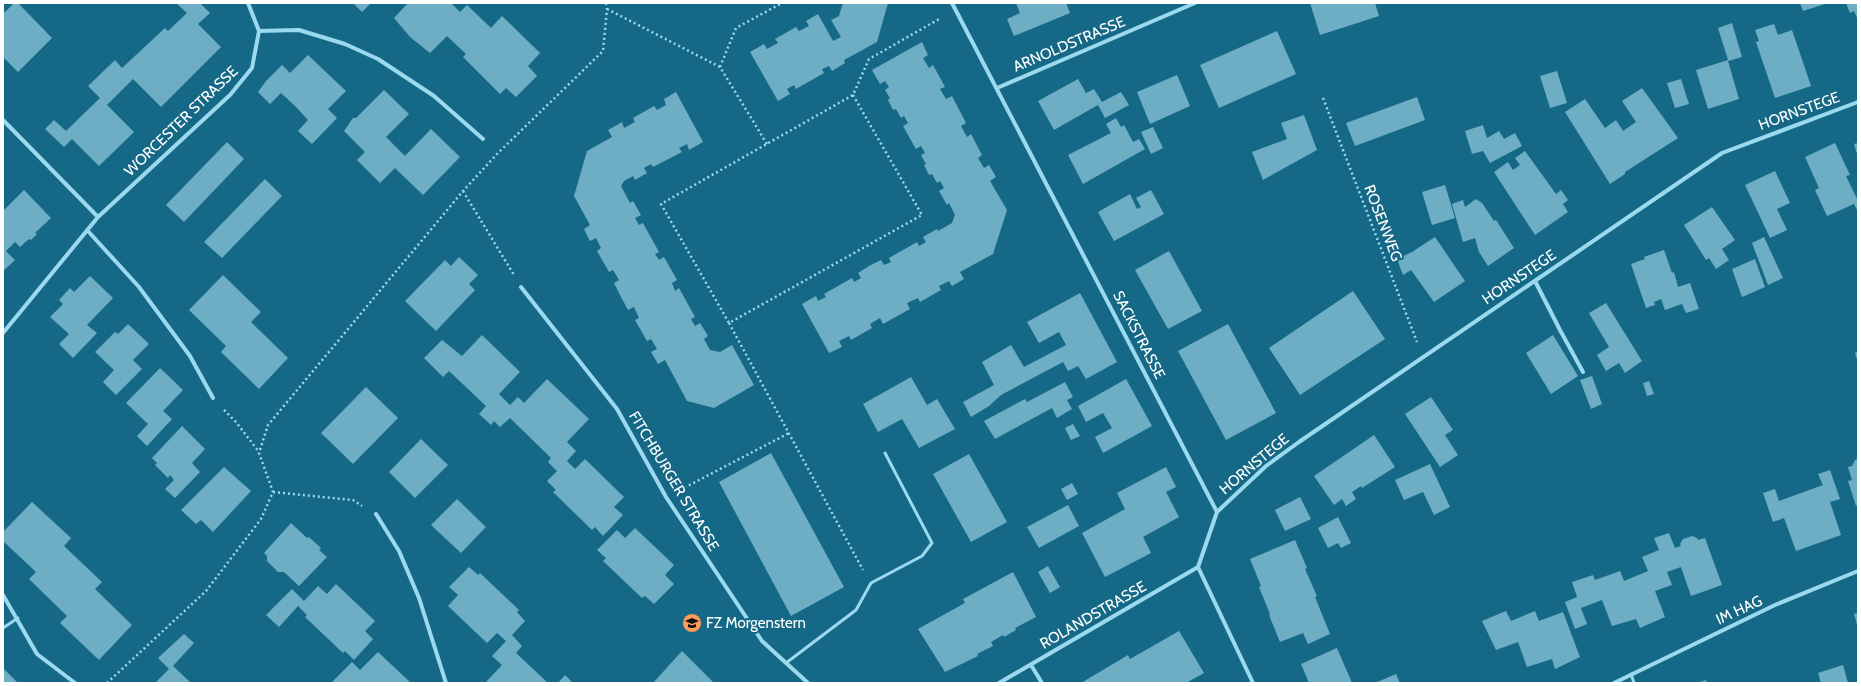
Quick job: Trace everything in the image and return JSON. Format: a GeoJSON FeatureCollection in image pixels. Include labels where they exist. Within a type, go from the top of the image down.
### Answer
{"type":"FeatureCollection","features":[{"type":"Feature","properties":{"kind":"street"},"geometry":{"type":"LineString","coordinates":[[248,3],[259,31],[299,30],[345,44],[378,59],[434,96],[483,139]]}},
{"type":"Feature","properties":{"kind":"street","name":"SACKSTRASSE"},"geometry":{"type":"LineString","coordinates":[[952,3],[1217,512]]}},
{"type":"Feature","properties":{"kind":"street","name":"ARNOLDSTRASSE"},"geometry":{"type":"LineString","coordinates":[[997,88],[1195,3]]}},
{"type":"Feature","properties":{"kind":"street","name":"WORCESTER STRASSE"},"geometry":{"type":"LineString","coordinates":[[3,333],[98,218],[230,95],[252,68],[259,31]]}},
{"type":"Feature","properties":{"kind":"street","name":"HORNSTEGE"},"geometry":{"type":"LineString","coordinates":[[1217,512],[1266,466],[1423,356],[1722,153],[1858,102]]}},
{"type":"Feature","properties":{"kind":"street"},"geometry":{"type":"LineString","coordinates":[[3,120],[98,218]]}},
{"type":"Feature","properties":{"kind":"street"},"geometry":{"type":"LineString","coordinates":[[87,230],[139,287],[190,356],[213,398]]}},
{"type":"Feature","properties":{"kind":"street"},"geometry":{"type":"LineString","coordinates":[[1535,281],[1583,372]]}},
{"type":"Feature","properties":{"kind":"street","name":"FITCHBURGER STRASSE"},"geometry":{"type":"LineString","coordinates":[[521,287],[617,409],[666,497],[762,641],[808,683]]}},
{"type":"Feature","properties":{"kind":"street"},"geometry":{"type":"LineString","coordinates":[[1217,512],[1198,567],[1254,683]]}},
{"type":"Feature","properties":{"kind":"street"},"geometry":{"type":"LineString","coordinates":[[376,514],[399,552],[419,598],[446,683]]}},
{"type":"Feature","properties":{"kind":"street","name":"ROLANDSTRASSE"},"geometry":{"type":"LineString","coordinates":[[999,683],[1198,567]]}},
{"type":"Feature","properties":{"kind":"street","name":"IM HAG"},"geometry":{"type":"LineString","coordinates":[[1614,683],[1776,606],[1858,571]]}},
{"type":"Feature","properties":{"kind":"street"},"geometry":{"type":"LineString","coordinates":[[3,595],[18,618],[37,654],[75,683]]}},
{"type":"Feature","properties":{"kind":"street"},"geometry":{"type":"LineString","coordinates":[[1031,665],[1042,683]]}},
{"type":"Feature","properties":{"kind":"lane"},"geometry":{"type":"LineString","coordinates":[[786,663],[856,610],[871,583],[922,556],[932,543],[885,453]]}},
{"type":"Feature","properties":{"kind":"lane"},"geometry":{"type":"LineString","coordinates":[[3,628],[18,618]]}},
{"type":"Feature","properties":{"kind":"lane"},"geometry":{"type":"LineString","coordinates":[[1631,674],[1634,683]]}},
{"type":"Feature","properties":{"kind":"path"},"geometry":{"type":"LineString","coordinates":[[259,453],[268,425],[463,191],[498,153],[603,51],[607,9],[606,3]]}},
{"type":"Feature","properties":{"kind":"path"},"geometry":{"type":"LineString","coordinates":[[720,67],[736,28],[782,3]]}},
{"type":"Feature","properties":{"kind":"path"},"geometry":{"type":"LineString","coordinates":[[607,9],[720,67],[766,144]]}},
{"type":"Feature","properties":{"kind":"path"},"geometry":{"type":"LineString","coordinates":[[862,575],[863,568],[729,323],[661,204],[853,95],[869,58],[956,9]]}},
{"type":"Feature","properties":{"kind":"path"},"geometry":{"type":"LineString","coordinates":[[729,323],[922,215],[853,95]]}},
{"type":"Feature","properties":{"kind":"path","name":"ROSENWEG"},"geometry":{"type":"LineString","coordinates":[[1323,98],[1423,356]]}},
{"type":"Feature","properties":{"kind":"path"},"geometry":{"type":"LineString","coordinates":[[463,191],[521,287]]}},
{"type":"Feature","properties":{"kind":"path"},"geometry":{"type":"LineString","coordinates":[[107,683],[206,591],[261,519],[273,492],[259,453],[236,422],[213,398]]}},
{"type":"Feature","properties":{"kind":"path"},"geometry":{"type":"LineString","coordinates":[[666,497],[789,433]]}},
{"type":"Feature","properties":{"kind":"path"},"geometry":{"type":"LineString","coordinates":[[273,492],[352,500],[376,514]]}},
{"type":"Feature","properties":{"kind":"building"},"geometry":{"type":"Polygon","coordinates":[[[14,3],[18,3],[52,38],[18,72],[3,57],[3,14],[14,3]]]}},
{"type":"Feature","properties":{"kind":"building"},"geometry":{"type":"Polygon","coordinates":[[[176,3],[200,3],[210,13],[198,24],[221,47],[161,107],[133,79],[107,105],[134,132],[99,166],[72,139],[64,147],[45,129],[54,120],[66,131],[100,98],[88,86],[115,60],[122,68],[165,28],[168,31],[187,13],[176,3]]]}},
{"type":"Feature","properties":{"kind":"building"},"geometry":{"type":"Polygon","coordinates":[[[353,3],[371,3],[362,12],[353,3]]]}},
{"type":"Feature","properties":{"kind":"building"},"geometry":{"type":"Polygon","coordinates":[[[408,3],[451,3],[460,12],[467,5],[491,28],[502,16],[540,53],[528,66],[537,76],[516,97],[506,88],[500,94],[463,57],[466,54],[447,36],[430,53],[410,37],[394,18],[408,3]]]}},
{"type":"Feature","properties":{"kind":"building"},"geometry":{"type":"Polygon","coordinates":[[[843,3],[888,3],[877,42],[844,60],[845,63],[832,71],[829,66],[822,69],[824,73],[796,89],[794,85],[787,89],[790,94],[778,101],[750,52],[764,44],[767,49],[778,43],[775,39],[796,27],[799,31],[809,26],[806,21],[818,14],[833,41],[841,37],[831,20],[839,16],[843,3]]]}},
{"type":"Feature","properties":{"kind":"building"},"geometry":{"type":"Polygon","coordinates":[[[1016,3],[1066,3],[1070,13],[1014,36],[1007,19],[1020,13],[1016,3]]]}},
{"type":"Feature","properties":{"kind":"building"},"geometry":{"type":"Polygon","coordinates":[[[1310,3],[1375,3],[1379,16],[1320,35],[1310,3]]]}},
{"type":"Feature","properties":{"kind":"building"},"geometry":{"type":"Polygon","coordinates":[[[1800,3],[1828,3],[1803,11],[1800,3]]]}},
{"type":"Feature","properties":{"kind":"building"},"geometry":{"type":"Polygon","coordinates":[[[1846,3],[1858,3],[1858,20],[1854,11],[1850,13],[1846,3]]]}},
{"type":"Feature","properties":{"kind":"building"},"geometry":{"type":"Polygon","coordinates":[[[1732,23],[1742,57],[1728,61],[1739,99],[1708,109],[1696,70],[1728,60],[1718,28],[1732,23]]]}},
{"type":"Feature","properties":{"kind":"building"},"geometry":{"type":"Polygon","coordinates":[[[1774,24],[1778,35],[1792,30],[1811,86],[1775,98],[1756,42],[1759,41],[1755,30],[1774,24]]]}},
{"type":"Feature","properties":{"kind":"building"},"geometry":{"type":"Polygon","coordinates":[[[1277,31],[1296,74],[1219,108],[1200,65],[1277,31]]]}},
{"type":"Feature","properties":{"kind":"building"},"geometry":{"type":"Polygon","coordinates":[[[922,42],[928,55],[923,58],[929,68],[933,65],[945,87],[940,89],[946,99],[952,96],[966,123],[961,126],[967,137],[971,134],[982,155],[978,158],[984,168],[989,165],[996,177],[990,181],[1007,210],[993,254],[960,272],[964,279],[952,286],[949,281],[939,286],[941,290],[920,302],[918,298],[907,303],[910,309],[883,324],[880,318],[870,324],[872,328],[851,340],[849,336],[839,341],[842,347],[829,353],[802,304],[816,296],[818,301],[826,297],[824,294],[852,278],[854,282],[861,278],[858,273],[869,266],[881,260],[884,265],[891,262],[889,258],[917,242],[919,246],[926,242],[923,237],[952,223],[955,215],[949,203],[947,205],[939,191],[944,188],[940,181],[937,183],[932,174],[929,175],[924,165],[926,164],[921,155],[925,153],[921,146],[916,149],[903,126],[908,123],[904,116],[901,118],[896,109],[893,110],[888,100],[890,98],[885,90],[889,87],[885,81],[880,84],[872,70],[922,42]]]}},
{"type":"Feature","properties":{"kind":"building"},"geometry":{"type":"Polygon","coordinates":[[[308,55],[346,91],[328,109],[337,118],[312,144],[298,131],[308,120],[295,106],[281,93],[270,104],[258,92],[266,81],[282,65],[290,73],[308,55]]]}},
{"type":"Feature","properties":{"kind":"building"},"geometry":{"type":"Polygon","coordinates":[[[1557,71],[1567,103],[1550,108],[1540,76],[1557,71]]]}},
{"type":"Feature","properties":{"kind":"building"},"geometry":{"type":"Polygon","coordinates":[[[1177,75],[1190,106],[1150,124],[1137,92],[1177,75]]]}},
{"type":"Feature","properties":{"kind":"building"},"geometry":{"type":"Polygon","coordinates":[[[1078,79],[1086,93],[1094,89],[1102,102],[1121,92],[1129,105],[1105,118],[1098,105],[1054,130],[1038,101],[1078,79]]]}},
{"type":"Feature","properties":{"kind":"building"},"geometry":{"type":"Polygon","coordinates":[[[1681,79],[1689,104],[1675,108],[1667,83],[1681,79]]]}},
{"type":"Feature","properties":{"kind":"building"},"geometry":{"type":"Polygon","coordinates":[[[1642,88],[1678,138],[1625,172],[1625,174],[1610,184],[1565,112],[1585,99],[1605,128],[1616,120],[1623,131],[1636,122],[1622,101],[1642,88]]]}},
{"type":"Feature","properties":{"kind":"building"},"geometry":{"type":"Polygon","coordinates":[[[384,90],[409,114],[386,137],[405,156],[431,129],[460,157],[423,195],[395,168],[380,183],[357,160],[365,152],[344,131],[353,118],[356,118],[384,90]]]}},
{"type":"Feature","properties":{"kind":"building"},"geometry":{"type":"Polygon","coordinates":[[[676,92],[703,142],[689,150],[687,144],[679,148],[682,152],[653,167],[651,164],[644,168],[647,173],[635,180],[633,176],[624,181],[621,186],[630,203],[633,201],[641,215],[635,218],[639,225],[643,223],[659,252],[655,254],[659,260],[664,257],[677,280],[672,283],[675,291],[679,288],[695,317],[691,319],[695,326],[700,323],[708,336],[704,339],[710,350],[720,352],[732,345],[754,385],[714,408],[687,401],[665,360],[658,364],[651,352],[657,349],[651,339],[647,341],[635,320],[639,318],[634,307],[628,310],[614,283],[619,280],[613,270],[609,272],[597,251],[601,248],[596,238],[590,241],[584,229],[590,225],[574,196],[587,151],[612,137],[608,130],[622,122],[624,128],[635,122],[633,118],[654,106],[657,110],[666,105],[664,99],[676,92]]]}},
{"type":"Feature","properties":{"kind":"building"},"geometry":{"type":"Polygon","coordinates":[[[1417,97],[1425,120],[1355,146],[1346,123],[1417,97]]]}},
{"type":"Feature","properties":{"kind":"building"},"geometry":{"type":"Polygon","coordinates":[[[1304,115],[1317,150],[1263,180],[1252,152],[1287,139],[1281,123],[1304,115]]]}},
{"type":"Feature","properties":{"kind":"building"},"geometry":{"type":"Polygon","coordinates":[[[1116,118],[1121,127],[1124,125],[1133,142],[1139,139],[1145,149],[1083,184],[1068,155],[1111,133],[1106,124],[1116,118]]]}},
{"type":"Feature","properties":{"kind":"building"},"geometry":{"type":"Polygon","coordinates":[[[1483,125],[1487,138],[1499,131],[1504,139],[1515,133],[1522,146],[1490,163],[1483,151],[1472,154],[1465,131],[1483,125]]]}},
{"type":"Feature","properties":{"kind":"building"},"geometry":{"type":"Polygon","coordinates":[[[1153,127],[1163,148],[1151,154],[1141,132],[1153,127]]]}},
{"type":"Feature","properties":{"kind":"building"},"geometry":{"type":"Polygon","coordinates":[[[227,142],[244,159],[184,222],[166,205],[227,142]]]}},
{"type":"Feature","properties":{"kind":"building"},"geometry":{"type":"Polygon","coordinates":[[[1835,143],[1850,175],[1846,176],[1858,201],[1858,212],[1854,204],[1827,216],[1815,190],[1819,188],[1805,157],[1835,143]]]}},
{"type":"Feature","properties":{"kind":"building"},"geometry":{"type":"Polygon","coordinates":[[[1858,143],[1858,157],[1854,144],[1858,143]]]}},
{"type":"Feature","properties":{"kind":"building"},"geometry":{"type":"Polygon","coordinates":[[[1525,151],[1556,194],[1561,190],[1568,200],[1563,204],[1568,212],[1535,235],[1494,172],[1508,162],[1513,170],[1520,165],[1515,158],[1525,151]]]}},
{"type":"Feature","properties":{"kind":"building"},"geometry":{"type":"Polygon","coordinates":[[[1775,171],[1790,203],[1777,209],[1787,230],[1770,238],[1745,185],[1775,171]]]}},
{"type":"Feature","properties":{"kind":"building"},"geometry":{"type":"Polygon","coordinates":[[[265,179],[282,196],[222,258],[204,242],[265,179]]]}},
{"type":"Feature","properties":{"kind":"building"},"geometry":{"type":"Polygon","coordinates":[[[1445,185],[1455,218],[1432,225],[1422,192],[1445,185]]]}},
{"type":"Feature","properties":{"kind":"building"},"geometry":{"type":"Polygon","coordinates":[[[24,190],[51,218],[35,233],[37,234],[31,240],[29,239],[20,247],[15,242],[6,251],[15,260],[3,271],[3,211],[24,190]]]}},
{"type":"Feature","properties":{"kind":"building"},"geometry":{"type":"Polygon","coordinates":[[[1151,190],[1164,214],[1114,241],[1098,212],[1130,194],[1137,209],[1141,207],[1136,198],[1151,190]]]}},
{"type":"Feature","properties":{"kind":"building"},"geometry":{"type":"Polygon","coordinates":[[[1476,199],[1482,203],[1494,221],[1496,220],[1514,248],[1488,266],[1479,252],[1475,238],[1463,242],[1452,204],[1463,200],[1465,207],[1476,199]]]}},
{"type":"Feature","properties":{"kind":"building"},"geometry":{"type":"Polygon","coordinates":[[[1712,207],[1735,240],[1722,249],[1729,260],[1716,269],[1709,258],[1706,260],[1684,225],[1712,207]]]}},
{"type":"Feature","properties":{"kind":"building"},"geometry":{"type":"Polygon","coordinates":[[[1435,237],[1465,281],[1434,302],[1411,270],[1403,275],[1397,259],[1412,252],[1435,237]]]}},
{"type":"Feature","properties":{"kind":"building"},"geometry":{"type":"Polygon","coordinates":[[[1764,237],[1783,278],[1768,285],[1752,243],[1764,237]]]}},
{"type":"Feature","properties":{"kind":"building"},"geometry":{"type":"Polygon","coordinates":[[[1664,250],[1672,273],[1674,272],[1678,287],[1690,283],[1699,309],[1686,313],[1682,304],[1665,310],[1661,299],[1654,302],[1655,305],[1646,308],[1631,264],[1645,259],[1644,257],[1664,250]]]}},
{"type":"Feature","properties":{"kind":"building"},"geometry":{"type":"Polygon","coordinates":[[[1169,251],[1202,311],[1168,329],[1135,270],[1169,251]]]}},
{"type":"Feature","properties":{"kind":"building"},"geometry":{"type":"Polygon","coordinates":[[[459,257],[478,275],[469,284],[475,290],[436,331],[405,301],[445,260],[451,266],[459,257]]]}},
{"type":"Feature","properties":{"kind":"building"},"geometry":{"type":"Polygon","coordinates":[[[1755,259],[1765,287],[1742,297],[1732,269],[1755,259]]]}},
{"type":"Feature","properties":{"kind":"building"},"geometry":{"type":"Polygon","coordinates":[[[223,275],[261,312],[251,322],[288,358],[259,389],[221,352],[226,346],[189,310],[223,275]]]}},
{"type":"Feature","properties":{"kind":"building"},"geometry":{"type":"Polygon","coordinates":[[[90,276],[113,298],[87,325],[97,333],[73,358],[59,344],[69,334],[50,317],[63,304],[59,300],[70,288],[74,292],[90,276]]]}},
{"type":"Feature","properties":{"kind":"building"},"geometry":{"type":"Polygon","coordinates":[[[1353,291],[1385,339],[1300,395],[1269,348],[1353,291]]]}},
{"type":"Feature","properties":{"kind":"building"},"geometry":{"type":"Polygon","coordinates":[[[1080,293],[1117,362],[1086,379],[1078,366],[1068,371],[1063,362],[1001,395],[989,406],[971,417],[963,402],[994,385],[982,362],[1011,345],[1024,367],[1066,345],[1059,332],[1039,343],[1027,322],[1080,293]]]}},
{"type":"Feature","properties":{"kind":"building"},"geometry":{"type":"Polygon","coordinates":[[[1606,303],[1642,361],[1625,373],[1619,363],[1606,371],[1597,355],[1609,347],[1589,313],[1606,303]]]}},
{"type":"Feature","properties":{"kind":"building"},"geometry":{"type":"Polygon","coordinates":[[[128,324],[149,344],[133,360],[142,369],[116,395],[103,382],[114,370],[95,352],[115,332],[118,334],[128,324]]]}},
{"type":"Feature","properties":{"kind":"building"},"geometry":{"type":"Polygon","coordinates":[[[1228,324],[1276,413],[1226,440],[1178,351],[1228,324]]]}},
{"type":"Feature","properties":{"kind":"building"},"geometry":{"type":"Polygon","coordinates":[[[482,335],[520,372],[499,394],[510,405],[518,397],[524,403],[547,379],[589,419],[567,442],[576,451],[567,461],[575,469],[585,459],[624,497],[614,507],[623,515],[603,536],[595,527],[592,530],[553,492],[556,490],[547,481],[557,471],[548,462],[551,458],[510,418],[500,427],[494,421],[491,425],[479,414],[486,406],[449,371],[443,377],[424,358],[442,340],[462,356],[482,335]]]}},
{"type":"Feature","properties":{"kind":"building"},"geometry":{"type":"Polygon","coordinates":[[[1553,335],[1578,376],[1551,394],[1526,353],[1553,335]]]}},
{"type":"Feature","properties":{"kind":"building"},"geometry":{"type":"Polygon","coordinates":[[[1858,351],[1858,362],[1855,353],[1858,351]]]}},
{"type":"Feature","properties":{"kind":"building"},"geometry":{"type":"Polygon","coordinates":[[[160,368],[183,390],[163,411],[172,419],[147,446],[137,436],[148,424],[126,403],[160,368]]]}},
{"type":"Feature","properties":{"kind":"building"},"geometry":{"type":"Polygon","coordinates":[[[1592,376],[1602,404],[1591,409],[1580,380],[1592,376]]]}},
{"type":"Feature","properties":{"kind":"building"},"geometry":{"type":"Polygon","coordinates":[[[911,377],[927,405],[937,399],[955,429],[919,448],[902,419],[878,432],[863,404],[911,377]]]}},
{"type":"Feature","properties":{"kind":"building"},"geometry":{"type":"Polygon","coordinates":[[[1126,379],[1152,426],[1103,453],[1095,437],[1112,428],[1103,413],[1086,422],[1078,406],[1126,379]]]}},
{"type":"Feature","properties":{"kind":"building"},"geometry":{"type":"Polygon","coordinates":[[[1649,381],[1654,394],[1647,396],[1643,383],[1649,381]]]}},
{"type":"Feature","properties":{"kind":"building"},"geometry":{"type":"Polygon","coordinates":[[[1065,382],[1073,397],[1067,400],[1072,409],[1057,418],[1052,408],[995,439],[984,421],[1025,399],[1027,402],[1065,382]]]}},
{"type":"Feature","properties":{"kind":"building"},"geometry":{"type":"Polygon","coordinates":[[[366,387],[398,418],[353,464],[321,433],[366,387]]]}},
{"type":"Feature","properties":{"kind":"building"},"geometry":{"type":"Polygon","coordinates":[[[1431,397],[1453,430],[1445,435],[1458,455],[1440,467],[1405,414],[1431,397]]]}},
{"type":"Feature","properties":{"kind":"building"},"geometry":{"type":"Polygon","coordinates":[[[1073,424],[1080,436],[1071,440],[1065,428],[1073,424]]]}},
{"type":"Feature","properties":{"kind":"building"},"geometry":{"type":"Polygon","coordinates":[[[182,426],[205,449],[192,463],[200,472],[175,498],[165,489],[174,480],[170,475],[168,478],[155,465],[157,463],[152,458],[182,426]]]}},
{"type":"Feature","properties":{"kind":"building"},"geometry":{"type":"Polygon","coordinates":[[[1374,435],[1395,467],[1362,488],[1361,486],[1352,492],[1356,499],[1346,506],[1342,499],[1334,505],[1314,476],[1374,435]]]}},
{"type":"Feature","properties":{"kind":"building"},"geometry":{"type":"Polygon","coordinates":[[[421,439],[448,465],[415,498],[389,472],[421,439]]]}},
{"type":"Feature","properties":{"kind":"building"},"geometry":{"type":"Polygon","coordinates":[[[771,453],[844,587],[791,616],[719,482],[771,453]]]}},
{"type":"Feature","properties":{"kind":"building"},"geometry":{"type":"Polygon","coordinates":[[[969,454],[1007,522],[971,542],[933,474],[969,454]]]}},
{"type":"Feature","properties":{"kind":"building"},"geometry":{"type":"Polygon","coordinates":[[[1858,459],[1858,505],[1856,506],[1848,481],[1852,480],[1848,467],[1852,466],[1855,460],[1858,459]]]}},
{"type":"Feature","properties":{"kind":"building"},"geometry":{"type":"Polygon","coordinates":[[[1430,464],[1450,507],[1434,515],[1423,492],[1404,500],[1395,480],[1430,464]]]}},
{"type":"Feature","properties":{"kind":"building"},"geometry":{"type":"Polygon","coordinates":[[[224,467],[251,491],[213,532],[201,520],[196,524],[181,510],[224,467]]]}},
{"type":"Feature","properties":{"kind":"building"},"geometry":{"type":"Polygon","coordinates":[[[1166,467],[1176,487],[1166,492],[1179,517],[1143,537],[1151,553],[1105,577],[1082,533],[1125,509],[1117,493],[1166,467]]]}},
{"type":"Feature","properties":{"kind":"building"},"geometry":{"type":"Polygon","coordinates":[[[1830,470],[1840,499],[1830,502],[1841,535],[1796,551],[1784,518],[1773,522],[1763,493],[1775,489],[1779,501],[1823,485],[1818,474],[1830,470]]]}},
{"type":"Feature","properties":{"kind":"building"},"geometry":{"type":"Polygon","coordinates":[[[1072,483],[1078,494],[1067,500],[1061,489],[1072,483]]]}},
{"type":"Feature","properties":{"kind":"building"},"geometry":{"type":"Polygon","coordinates":[[[1300,497],[1311,519],[1285,531],[1275,510],[1300,497]]]}},
{"type":"Feature","properties":{"kind":"building"},"geometry":{"type":"Polygon","coordinates":[[[457,499],[486,527],[461,553],[431,525],[457,499]]]}},
{"type":"Feature","properties":{"kind":"building"},"geometry":{"type":"Polygon","coordinates":[[[32,502],[71,538],[64,546],[102,582],[95,589],[132,625],[99,660],[60,623],[67,616],[29,579],[36,572],[3,541],[3,532],[32,502]]]}},
{"type":"Feature","properties":{"kind":"building"},"geometry":{"type":"Polygon","coordinates":[[[1068,505],[1079,526],[1039,548],[1027,527],[1068,505]]]}},
{"type":"Feature","properties":{"kind":"building"},"geometry":{"type":"Polygon","coordinates":[[[1338,517],[1351,543],[1341,548],[1338,543],[1328,548],[1318,528],[1338,517]]]}},
{"type":"Feature","properties":{"kind":"building"},"geometry":{"type":"Polygon","coordinates":[[[291,523],[307,538],[309,537],[321,548],[319,550],[327,557],[299,586],[284,572],[278,572],[267,561],[267,556],[264,553],[291,523]]]}},
{"type":"Feature","properties":{"kind":"building"},"geometry":{"type":"Polygon","coordinates":[[[635,528],[674,565],[665,575],[674,584],[654,604],[645,596],[642,598],[603,561],[606,558],[597,550],[617,530],[625,538],[635,528]]]}},
{"type":"Feature","properties":{"kind":"building"},"geometry":{"type":"Polygon","coordinates":[[[1669,533],[1675,548],[1681,546],[1680,544],[1683,539],[1692,536],[1698,540],[1705,538],[1722,585],[1691,596],[1681,567],[1667,572],[1672,585],[1655,591],[1665,617],[1640,628],[1636,619],[1612,626],[1602,600],[1581,608],[1587,624],[1575,629],[1565,602],[1577,597],[1572,582],[1593,575],[1595,580],[1620,571],[1624,581],[1648,571],[1642,557],[1659,550],[1654,538],[1669,533]]]}},
{"type":"Feature","properties":{"kind":"building"},"geometry":{"type":"Polygon","coordinates":[[[1295,540],[1307,568],[1305,569],[1317,596],[1315,597],[1330,634],[1308,644],[1303,633],[1280,642],[1250,559],[1295,540]]]}},
{"type":"Feature","properties":{"kind":"building"},"geometry":{"type":"Polygon","coordinates":[[[1048,566],[1060,587],[1050,593],[1038,572],[1048,566]]]}},
{"type":"Feature","properties":{"kind":"building"},"geometry":{"type":"Polygon","coordinates":[[[469,567],[478,575],[480,573],[519,610],[517,612],[525,621],[512,635],[522,646],[516,653],[548,683],[485,683],[502,665],[492,656],[506,641],[497,633],[487,643],[448,606],[458,595],[449,587],[469,567]]]}},
{"type":"Feature","properties":{"kind":"building"},"geometry":{"type":"Polygon","coordinates":[[[1013,572],[1036,617],[1015,628],[1016,630],[1004,637],[1003,635],[991,642],[993,646],[977,654],[978,656],[945,672],[918,629],[965,603],[963,599],[1013,572]]]}},
{"type":"Feature","properties":{"kind":"building"},"geometry":{"type":"Polygon","coordinates":[[[336,584],[375,621],[365,631],[373,639],[354,660],[345,651],[343,653],[305,617],[307,615],[298,606],[279,627],[266,615],[292,589],[304,601],[318,586],[327,594],[336,584]]]}},
{"type":"Feature","properties":{"kind":"building"},"geometry":{"type":"Polygon","coordinates":[[[1506,611],[1511,621],[1535,611],[1539,621],[1563,612],[1580,657],[1555,669],[1552,659],[1527,667],[1518,642],[1496,650],[1482,621],[1506,611]]]}},
{"type":"Feature","properties":{"kind":"building"},"geometry":{"type":"Polygon","coordinates":[[[1858,613],[1858,628],[1854,614],[1858,613]]]}},
{"type":"Feature","properties":{"kind":"building"},"geometry":{"type":"Polygon","coordinates":[[[1179,631],[1204,673],[1186,683],[1081,683],[1128,655],[1130,659],[1179,631]]]}},
{"type":"Feature","properties":{"kind":"building"},"geometry":{"type":"Polygon","coordinates":[[[184,634],[194,643],[173,666],[191,683],[155,683],[169,669],[158,658],[184,634]]]}},
{"type":"Feature","properties":{"kind":"building"},"geometry":{"type":"Polygon","coordinates":[[[1337,648],[1352,683],[1309,683],[1301,664],[1337,648]]]}},
{"type":"Feature","properties":{"kind":"building"},"geometry":{"type":"Polygon","coordinates":[[[682,651],[714,683],[653,683],[682,651]]]}},
{"type":"Feature","properties":{"kind":"building"},"geometry":{"type":"Polygon","coordinates":[[[378,652],[411,683],[331,683],[352,662],[360,670],[378,652]]]}},
{"type":"Feature","properties":{"kind":"building"},"geometry":{"type":"Polygon","coordinates":[[[1843,665],[1848,683],[1821,683],[1818,673],[1843,665]]]}},
{"type":"Feature","properties":{"kind":"building"},"geometry":{"type":"Polygon","coordinates":[[[3,668],[18,683],[3,683],[3,668]]]}},
{"type":"Feature","properties":{"kind":"building"},"geometry":{"type":"Polygon","coordinates":[[[1396,674],[1400,683],[1375,683],[1396,674]]]}},
{"type":"Feature","properties":{"kind":"building"},"geometry":{"type":"Polygon","coordinates":[[[565,675],[573,683],[558,683],[565,675]]]}},
{"type":"Feature","properties":{"kind":"building"},"geometry":{"type":"Polygon","coordinates":[[[1706,680],[1707,683],[1697,683],[1706,680]]]}},
{"type":"Feature","properties":{"kind":"place","name":"FZ Morgenstern"},"geometry":{"type":"Point","coordinates":[692,623]}}]}
